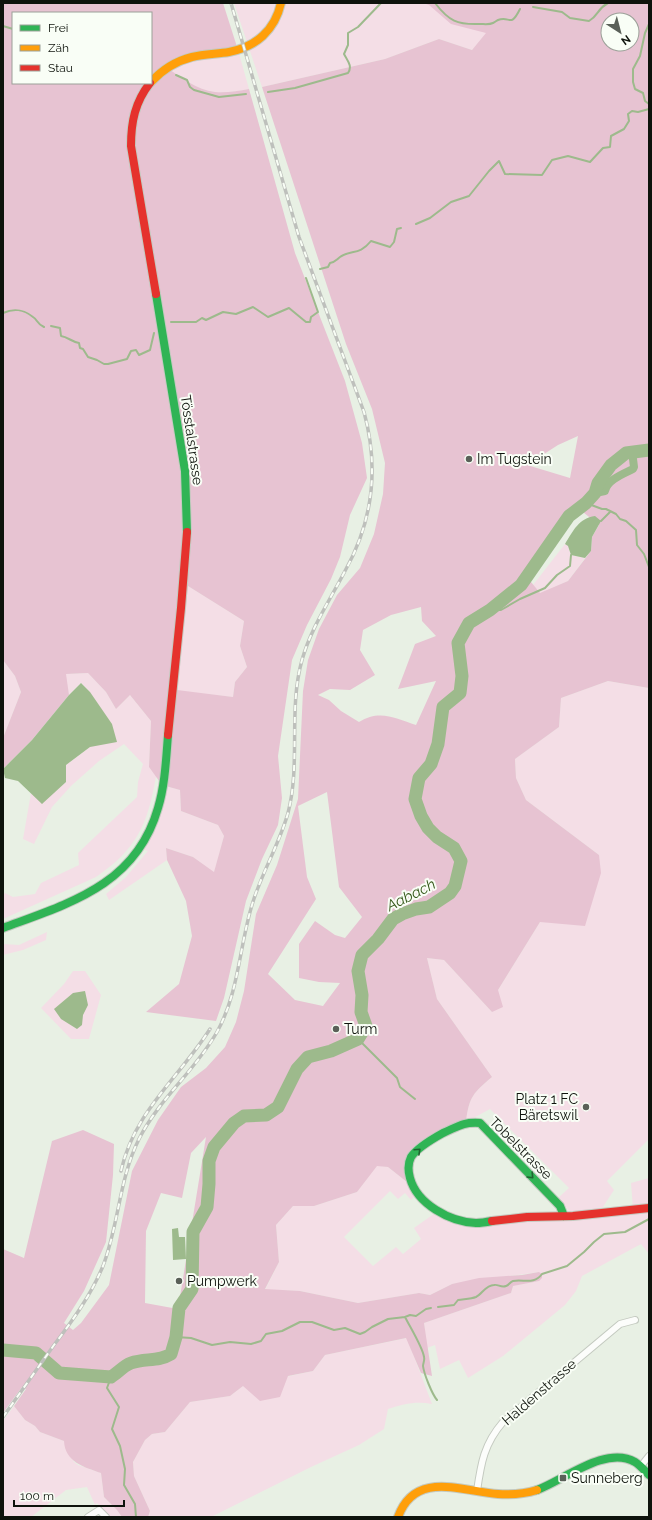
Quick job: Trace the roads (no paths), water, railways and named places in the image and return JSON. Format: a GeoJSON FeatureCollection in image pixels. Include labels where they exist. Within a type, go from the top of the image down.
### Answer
{"type":"FeatureCollection","features":[{"type":"Feature","properties":{"kind":"main road","name":"Tösstalstrasse"},"geometry":{"type":"LineString","coordinates":[[152,80],[166,68],[194,56],[233,51],[253,44],[263,37],[271,28],[277,18],[281,3]]}},
{"type":"Feature","properties":{"kind":"main road","name":"Tösstalstrasse"},"geometry":{"type":"LineString","coordinates":[[3,928],[84,895],[116,875],[128,864],[151,827],[158,808],[162,785],[177,652],[188,522],[185,471],[131,146],[131,127],[135,109],[139,98],[149,84]]}},
{"type":"Feature","properties":{"kind":"main road","name":"Tobelstrasse"},"geometry":{"type":"LineString","coordinates":[[564,1216],[560,1206],[480,1124],[466,1122],[437,1136],[425,1144],[411,1157],[408,1170],[412,1186],[416,1193],[438,1211],[459,1220],[477,1223],[527,1217],[564,1216],[598,1214],[649,1208]]}},
{"type":"Feature","properties":{"kind":"main road"},"geometry":{"type":"LineString","coordinates":[[398,1517],[402,1507],[408,1499],[424,1488],[442,1486],[502,1495],[524,1494],[536,1491],[595,1462],[611,1457],[628,1459],[641,1466],[649,1475]]}},
{"type":"Feature","properties":{"kind":"street","name":"Haldenstrasse"},"geometry":{"type":"LineString","coordinates":[[478,1491],[484,1451],[494,1431],[502,1422],[620,1324],[635,1320]]}},
{"type":"Feature","properties":{"kind":"street"},"geometry":{"type":"LineString","coordinates":[[641,1466],[649,1456]]}},
{"type":"Feature","properties":{"kind":"street"},"geometry":{"type":"LineString","coordinates":[[88,1517],[99,1510],[106,1517]]}},
{"type":"Feature","properties":{"kind":"waterway"},"geometry":{"type":"LineString","coordinates":[[268,92],[295,88],[348,73],[350,65],[344,54],[348,45],[348,33],[358,27],[381,3]]}},
{"type":"Feature","properties":{"kind":"waterway"},"geometry":{"type":"LineString","coordinates":[[435,3],[449,18],[465,24],[491,24],[502,19],[512,20],[520,9]]}},
{"type":"Feature","properties":{"kind":"waterway"},"geometry":{"type":"LineString","coordinates":[[533,7],[562,12],[570,18],[589,21],[608,3]]}},
{"type":"Feature","properties":{"kind":"waterway"},"geometry":{"type":"LineString","coordinates":[[649,24],[645,33],[640,56],[633,69],[633,82],[635,89],[643,93],[645,101],[649,104]]}},
{"type":"Feature","properties":{"kind":"waterway"},"geometry":{"type":"LineString","coordinates":[[3,26],[12,29]]}},
{"type":"Feature","properties":{"kind":"waterway"},"geometry":{"type":"LineString","coordinates":[[176,75],[187,80],[190,87],[194,90],[219,97],[246,94]]}},
{"type":"Feature","properties":{"kind":"waterway"},"geometry":{"type":"LineString","coordinates":[[416,224],[430,218],[451,202],[469,196],[499,161],[505,174],[542,175],[552,160],[568,156],[590,162],[603,148],[610,147],[611,136],[624,129],[629,121],[628,114],[632,111],[638,112],[649,109]]}},
{"type":"Feature","properties":{"kind":"waterway"},"geometry":{"type":"LineString","coordinates":[[320,269],[328,267],[330,263],[348,253],[363,249],[371,241],[390,247],[394,242],[397,229],[401,228]]}},
{"type":"Feature","properties":{"kind":"waterway"},"geometry":{"type":"LineString","coordinates":[[171,322],[196,322],[202,318],[206,320],[223,312],[236,314],[253,307],[268,317],[289,308],[306,322],[310,322],[311,317],[318,312],[306,278]]}},
{"type":"Feature","properties":{"kind":"waterway"},"geometry":{"type":"LineString","coordinates":[[3,313],[11,310],[22,311],[35,318],[44,327]]}},
{"type":"Feature","properties":{"kind":"waterway"},"geometry":{"type":"LineString","coordinates":[[51,326],[60,328],[61,336],[79,343],[80,348],[83,349],[88,357],[104,364],[127,359],[131,351],[136,350],[139,355],[150,350],[154,333]]}},
{"type":"Feature","properties":{"kind":"waterway","name":"Aabach"},"geometry":{"type":"LineString","coordinates":[[3,1350],[36,1353],[59,1373],[111,1377],[131,1363],[161,1358],[171,1354],[176,1337],[179,1308],[192,1289],[193,1232],[207,1207],[209,1161],[214,1147],[234,1123],[244,1116],[266,1115],[278,1107],[297,1069],[308,1057],[331,1051],[358,1039],[366,1026],[361,1012],[362,995],[358,971],[362,955],[378,939],[393,919],[416,909],[429,907],[450,893],[455,886],[461,861],[454,848],[437,837],[428,828],[421,816],[415,799],[419,778],[431,764],[438,744],[443,707],[460,693],[462,676],[458,643],[469,623],[490,610],[521,585],[569,516],[586,503],[595,493],[598,483],[611,465],[626,453],[649,450]]}},
{"type":"Feature","properties":{"kind":"waterway"},"geometry":{"type":"LineString","coordinates":[[595,493],[605,491],[606,487],[612,481],[620,475],[633,469],[632,451]]}},
{"type":"Feature","properties":{"kind":"waterway"},"geometry":{"type":"LineString","coordinates":[[586,503],[606,509],[616,514],[620,519],[626,521],[636,530],[637,545],[644,554],[649,567]]}},
{"type":"Feature","properties":{"kind":"waterway"},"geometry":{"type":"LineString","coordinates":[[601,521],[610,512]]}},
{"type":"Feature","properties":{"kind":"waterway"},"geometry":{"type":"LineString","coordinates":[[490,610],[501,610],[520,599],[545,588],[557,575],[570,566],[571,555]]}},
{"type":"Feature","properties":{"kind":"waterway"},"geometry":{"type":"LineString","coordinates":[[358,1039],[397,1078],[400,1087],[415,1099]]}},
{"type":"Feature","properties":{"kind":"waterway"},"geometry":{"type":"LineString","coordinates":[[438,1307],[454,1305],[458,1300],[476,1297],[491,1285],[507,1286],[513,1281],[532,1281],[542,1274],[567,1266],[604,1234],[625,1232],[649,1219]]}},
{"type":"Feature","properties":{"kind":"waterway"},"geometry":{"type":"LineString","coordinates":[[176,1337],[191,1338],[212,1345],[230,1342],[251,1344],[261,1341],[266,1334],[282,1331],[300,1322],[312,1322],[334,1330],[345,1328],[360,1334],[388,1319],[410,1315],[416,1316],[426,1309],[431,1308]]}},
{"type":"Feature","properties":{"kind":"waterway"},"geometry":{"type":"LineString","coordinates":[[405,1317],[423,1353],[423,1366],[425,1374],[437,1400]]}},
{"type":"Feature","properties":{"kind":"waterway"},"geometry":{"type":"LineString","coordinates":[[111,1377],[107,1388],[119,1407],[112,1429],[120,1446],[125,1469],[124,1485],[135,1504],[136,1517]]}},
{"type":"Feature","properties":{"kind":"railway"},"geometry":{"type":"LineString","coordinates":[[3,1417],[75,1317],[93,1287],[103,1266],[113,1234],[127,1170],[139,1139],[157,1111],[208,1046],[224,1017],[234,986],[252,905],[260,882],[280,837],[288,813],[294,775],[296,698],[302,660],[310,637],[345,571],[362,533],[371,493],[371,453],[369,433],[364,412],[299,237],[231,3]]}},
{"type":"Feature","properties":{"kind":"railway"},"geometry":{"type":"LineString","coordinates":[[121,1171],[127,1150],[146,1113],[198,1047],[210,1029]]}},
{"type":"Feature","properties":{"kind":"place","name":"Im Tugstein"},"geometry":{"type":"Point","coordinates":[469,459]}},
{"type":"Feature","properties":{"kind":"place","name":"Turm"},"geometry":{"type":"Point","coordinates":[336,1029]}},
{"type":"Feature","properties":{"kind":"place","name":"Platz 1 FC Bäretswil"},"geometry":{"type":"Point","coordinates":[586,1107]}},
{"type":"Feature","properties":{"kind":"place","name":"Pumpwerk"},"geometry":{"type":"Point","coordinates":[179,1281]}},
{"type":"Feature","properties":{"kind":"place","name":"Sunneberg"},"geometry":{"type":"Point","coordinates":[563,1478]}}]}
